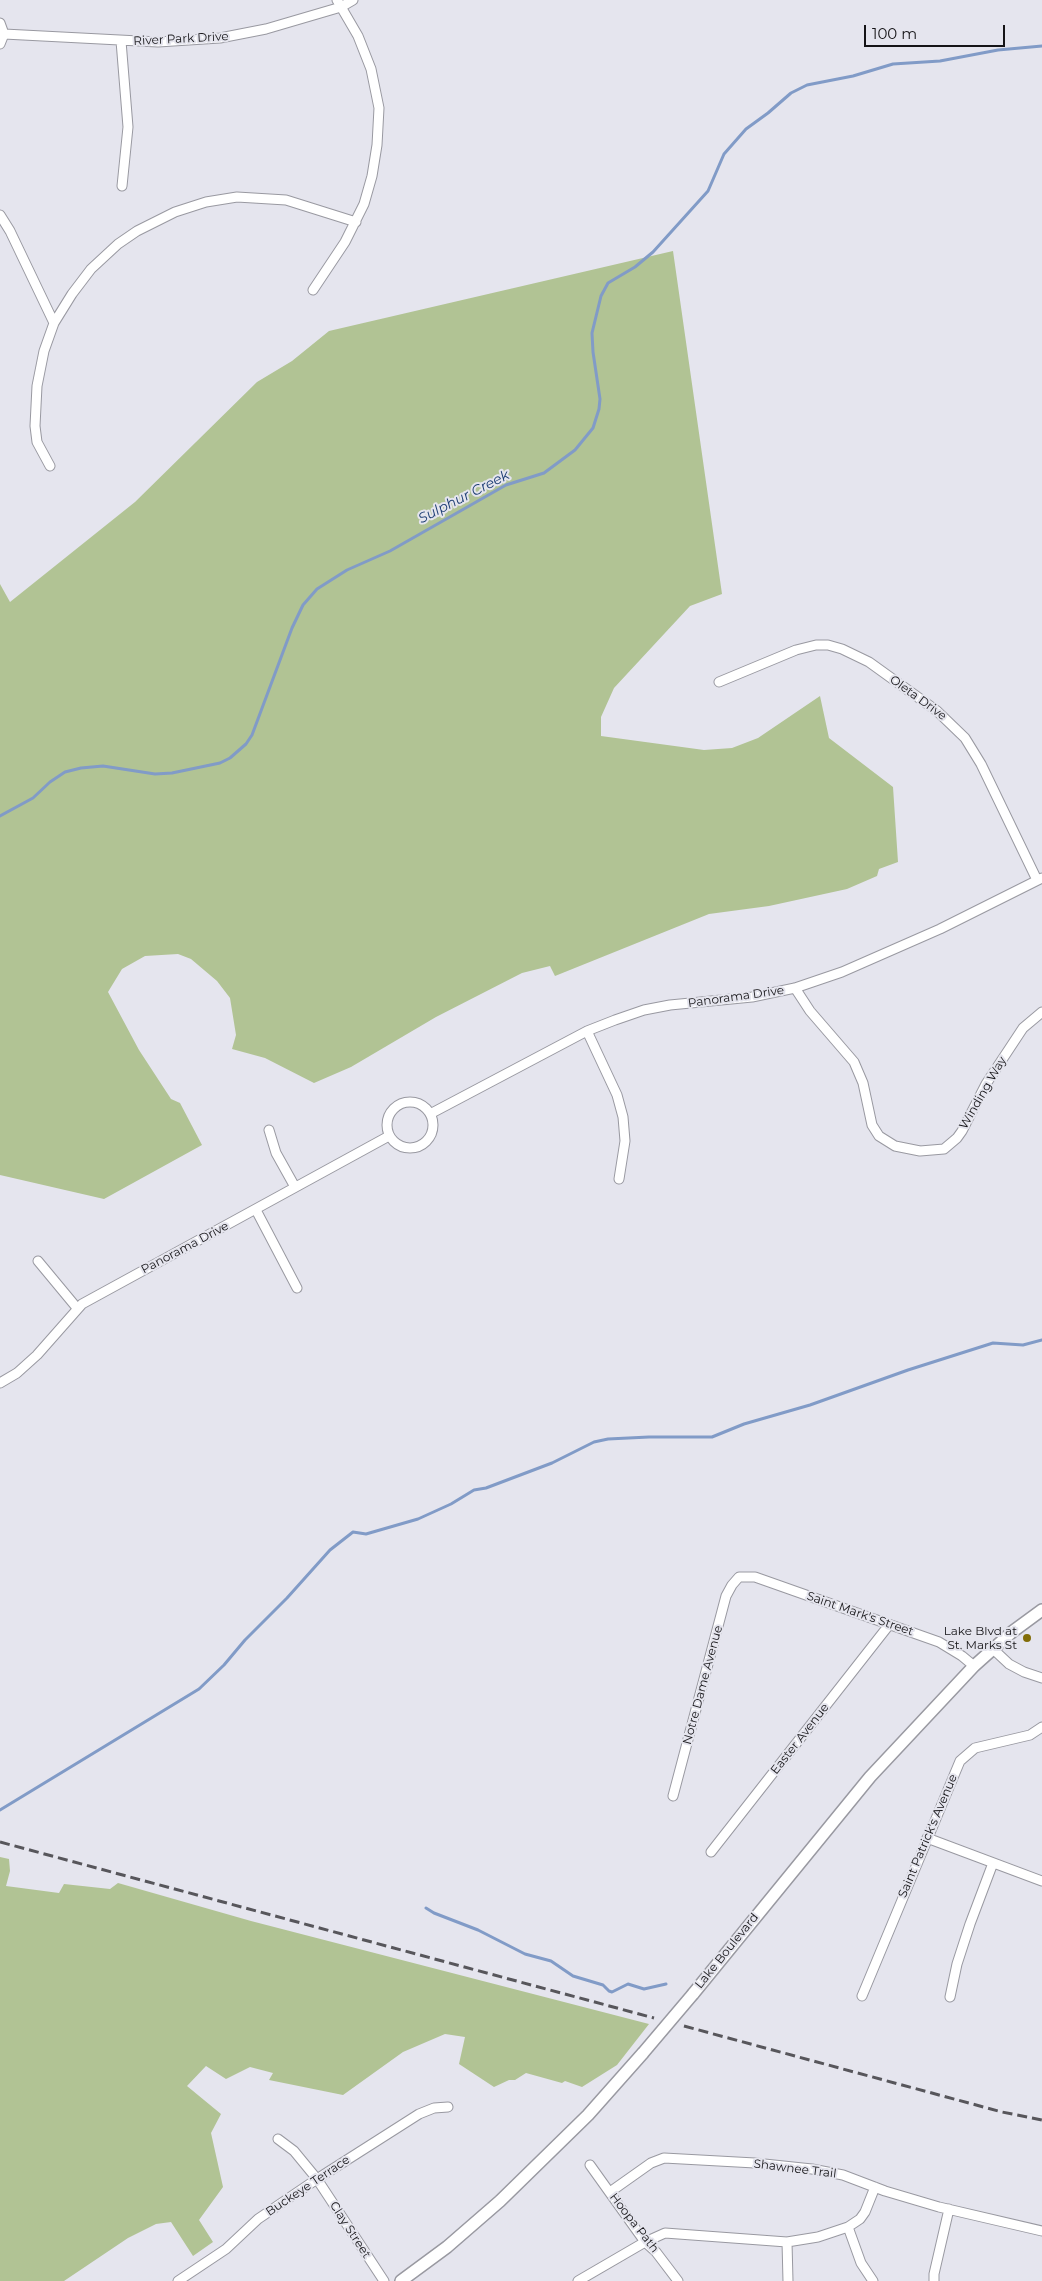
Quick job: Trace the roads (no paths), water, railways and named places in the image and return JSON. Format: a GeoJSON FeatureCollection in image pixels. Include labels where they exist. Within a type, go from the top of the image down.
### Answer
{"type":"FeatureCollection","features":[{"type":"Feature","properties":{"kind":"main road","name":"Lake Boulevard"},"geometry":{"type":"LineString","coordinates":[[401,2281],[447,2247],[500,2201],[588,2115],[693,1994],[870,1777],[974,1666],[993,1648],[1042,1610]]}},
{"type":"Feature","properties":{"kind":"street","name":"River Park Drive"},"geometry":{"type":"LineString","coordinates":[[4,34],[158,42],[220,38],[266,29],[339,3],[353,0]]}},
{"type":"Feature","properties":{"kind":"street"},"geometry":{"type":"LineString","coordinates":[[313,290],[356,222],[364,204],[372,176],[377,145],[378,108],[375,81],[366,52],[339,3]]}},
{"type":"Feature","properties":{"kind":"street"},"geometry":{"type":"LineString","coordinates":[[0,23],[4,34],[0,44]]}},
{"type":"Feature","properties":{"kind":"street"},"geometry":{"type":"LineString","coordinates":[[120,41],[128,127],[122,186]]}},
{"type":"Feature","properties":{"kind":"street"},"geometry":{"type":"LineString","coordinates":[[50,466],[37,442],[34,409],[40,365],[54,323],[72,294],[91,268],[118,244],[137,230],[196,205],[238,198],[277,198],[300,203],[356,222]]}},
{"type":"Feature","properties":{"kind":"street"},"geometry":{"type":"LineString","coordinates":[[0,215],[54,323]]}},
{"type":"Feature","properties":{"kind":"street","name":"Oleta Drive"},"geometry":{"type":"LineString","coordinates":[[719,682],[796,650],[816,645],[842,649],[869,662],[937,711],[966,738],[1039,879]]}},
{"type":"Feature","properties":{"kind":"street","name":"Panorama Drive"},"geometry":{"type":"LineString","coordinates":[[430,1114],[587,1031],[644,1010],[670,1005],[761,996],[795,988],[842,972],[940,929],[1039,879]]}},
{"type":"Feature","properties":{"kind":"street","name":"Winding Way"},"geometry":{"type":"LineString","coordinates":[[795,988],[810,1011],[854,1062],[863,1083],[872,1125],[879,1136],[896,1146],[920,1151],[941,1150],[951,1145],[957,1138],[986,1084],[1023,1028],[1042,1012]]}},
{"type":"Feature","properties":{"kind":"street"},"geometry":{"type":"LineString","coordinates":[[587,1031],[617,1095],[623,1117],[625,1141],[619,1179]]}},
{"type":"Feature","properties":{"kind":"street"},"geometry":{"type":"LineString","coordinates":[[414,1102],[421,1105],[430,1114],[432,1128],[430,1135],[422,1144],[415,1148],[401,1147],[389,1136],[386,1123],[388,1115],[398,1105],[414,1102]]}},
{"type":"Feature","properties":{"kind":"street"},"geometry":{"type":"LineString","coordinates":[[269,1130],[276,1152],[295,1188]]}},
{"type":"Feature","properties":{"kind":"street","name":"Panorama Drive"},"geometry":{"type":"LineString","coordinates":[[0,1383],[17,1373],[38,1355],[77,1308],[389,1136]]}},
{"type":"Feature","properties":{"kind":"street"},"geometry":{"type":"LineString","coordinates":[[256,1210],[297,1288]]}},
{"type":"Feature","properties":{"kind":"street"},"geometry":{"type":"LineString","coordinates":[[38,1261],[77,1308]]}},
{"type":"Feature","properties":{"kind":"street","name":"Saint Mark's Street"},"geometry":{"type":"LineString","coordinates":[[739,1577],[755,1577],[939,1642],[974,1666]]}},
{"type":"Feature","properties":{"kind":"street","name":"Notre Dame Avenue"},"geometry":{"type":"LineString","coordinates":[[673,1796],[726,1596],[739,1577]]}},
{"type":"Feature","properties":{"kind":"street","name":"Easter Avenue"},"geometry":{"type":"LineString","coordinates":[[711,1852],[889,1625]]}},
{"type":"Feature","properties":{"kind":"street"},"geometry":{"type":"LineString","coordinates":[[993,1648],[1009,1664],[1024,1672],[1042,1678]]}},
{"type":"Feature","properties":{"kind":"street","name":"Saint Patrick's Avenue"},"geometry":{"type":"LineString","coordinates":[[862,1996],[960,1761],[965,1754],[974,1748],[1030,1734],[1042,1727]]}},
{"type":"Feature","properties":{"kind":"street"},"geometry":{"type":"LineString","coordinates":[[927,1838],[1042,1881]]}},
{"type":"Feature","properties":{"kind":"street"},"geometry":{"type":"LineString","coordinates":[[950,1997],[970,1924],[993,1863]]}},
{"type":"Feature","properties":{"kind":"street","name":"Buckeye Terrace"},"geometry":{"type":"LineString","coordinates":[[178,2281],[226,2249],[258,2219],[317,2179],[419,2114],[434,2108],[448,2106]]}},
{"type":"Feature","properties":{"kind":"street","name":"Clay Street"},"geometry":{"type":"LineString","coordinates":[[278,2138],[294,2151],[317,2179],[384,2281]]}},
{"type":"Feature","properties":{"kind":"street","name":"Shawnee Trail"},"geometry":{"type":"LineString","coordinates":[[610,2192],[651,2163],[664,2158],[755,2163],[812,2169],[843,2175],[875,2187],[949,2209],[1042,2231]]}},
{"type":"Feature","properties":{"kind":"street","name":"Hoopa Path"},"geometry":{"type":"LineString","coordinates":[[590,2164],[645,2242],[656,2252],[678,2281]]}},
{"type":"Feature","properties":{"kind":"street"},"geometry":{"type":"LineString","coordinates":[[580,2281],[645,2242],[665,2233],[787,2242],[818,2237],[848,2227],[860,2219],[865,2212],[875,2187]]}},
{"type":"Feature","properties":{"kind":"street"},"geometry":{"type":"LineString","coordinates":[[934,2281],[949,2209]]}},
{"type":"Feature","properties":{"kind":"street"},"geometry":{"type":"LineString","coordinates":[[848,2227],[861,2263],[874,2281]]}},
{"type":"Feature","properties":{"kind":"street"},"geometry":{"type":"LineString","coordinates":[[787,2242],[788,2281]]}},
{"type":"Feature","properties":{"kind":"waterway","name":"Sulphur Creek"},"geometry":{"type":"LineString","coordinates":[[0,816],[33,798],[50,782],[65,772],[103,766],[155,774],[172,773],[220,763],[230,758],[246,744],[252,735],[292,628],[303,605],[317,589],[347,570],[390,551],[506,485],[544,473],[575,450],[593,428],[599,409],[600,399],[592,333],[601,296],[608,283],[635,267],[653,252],[708,191],[724,154],[746,129],[791,93],[807,85],[853,76],[893,64],[940,61],[998,50],[1042,46]]}},
{"type":"Feature","properties":{"kind":"waterway"},"geometry":{"type":"LineString","coordinates":[[0,1810],[199,1689],[224,1665],[245,1640],[287,1598],[330,1550],[353,1532],[366,1534],[418,1519],[451,1504],[474,1490],[486,1488],[552,1463],[594,1442],[608,1439],[649,1437],[712,1437],[744,1424],[810,1405],[908,1370],[993,1343],[1023,1345],[1042,1340]]}},
{"type":"Feature","properties":{"kind":"waterway"},"geometry":{"type":"LineString","coordinates":[[426,1908],[478,1930],[525,1954],[551,1961],[573,1976],[603,1985],[612,1992],[628,1984],[644,1989],[666,1984]]}},
{"type":"Feature","properties":{"kind":"railway"},"geometry":{"type":"LineString","coordinates":[[0,1842],[654,2018]]}},
{"type":"Feature","properties":{"kind":"railway"},"geometry":{"type":"LineString","coordinates":[[684,2026],[1002,2112],[1042,2120]]}},
{"type":"Feature","properties":{"kind":"place","name":"Lake Blvd at St. Marks St"},"geometry":{"type":"Point","coordinates":[1027,1638]}}]}
